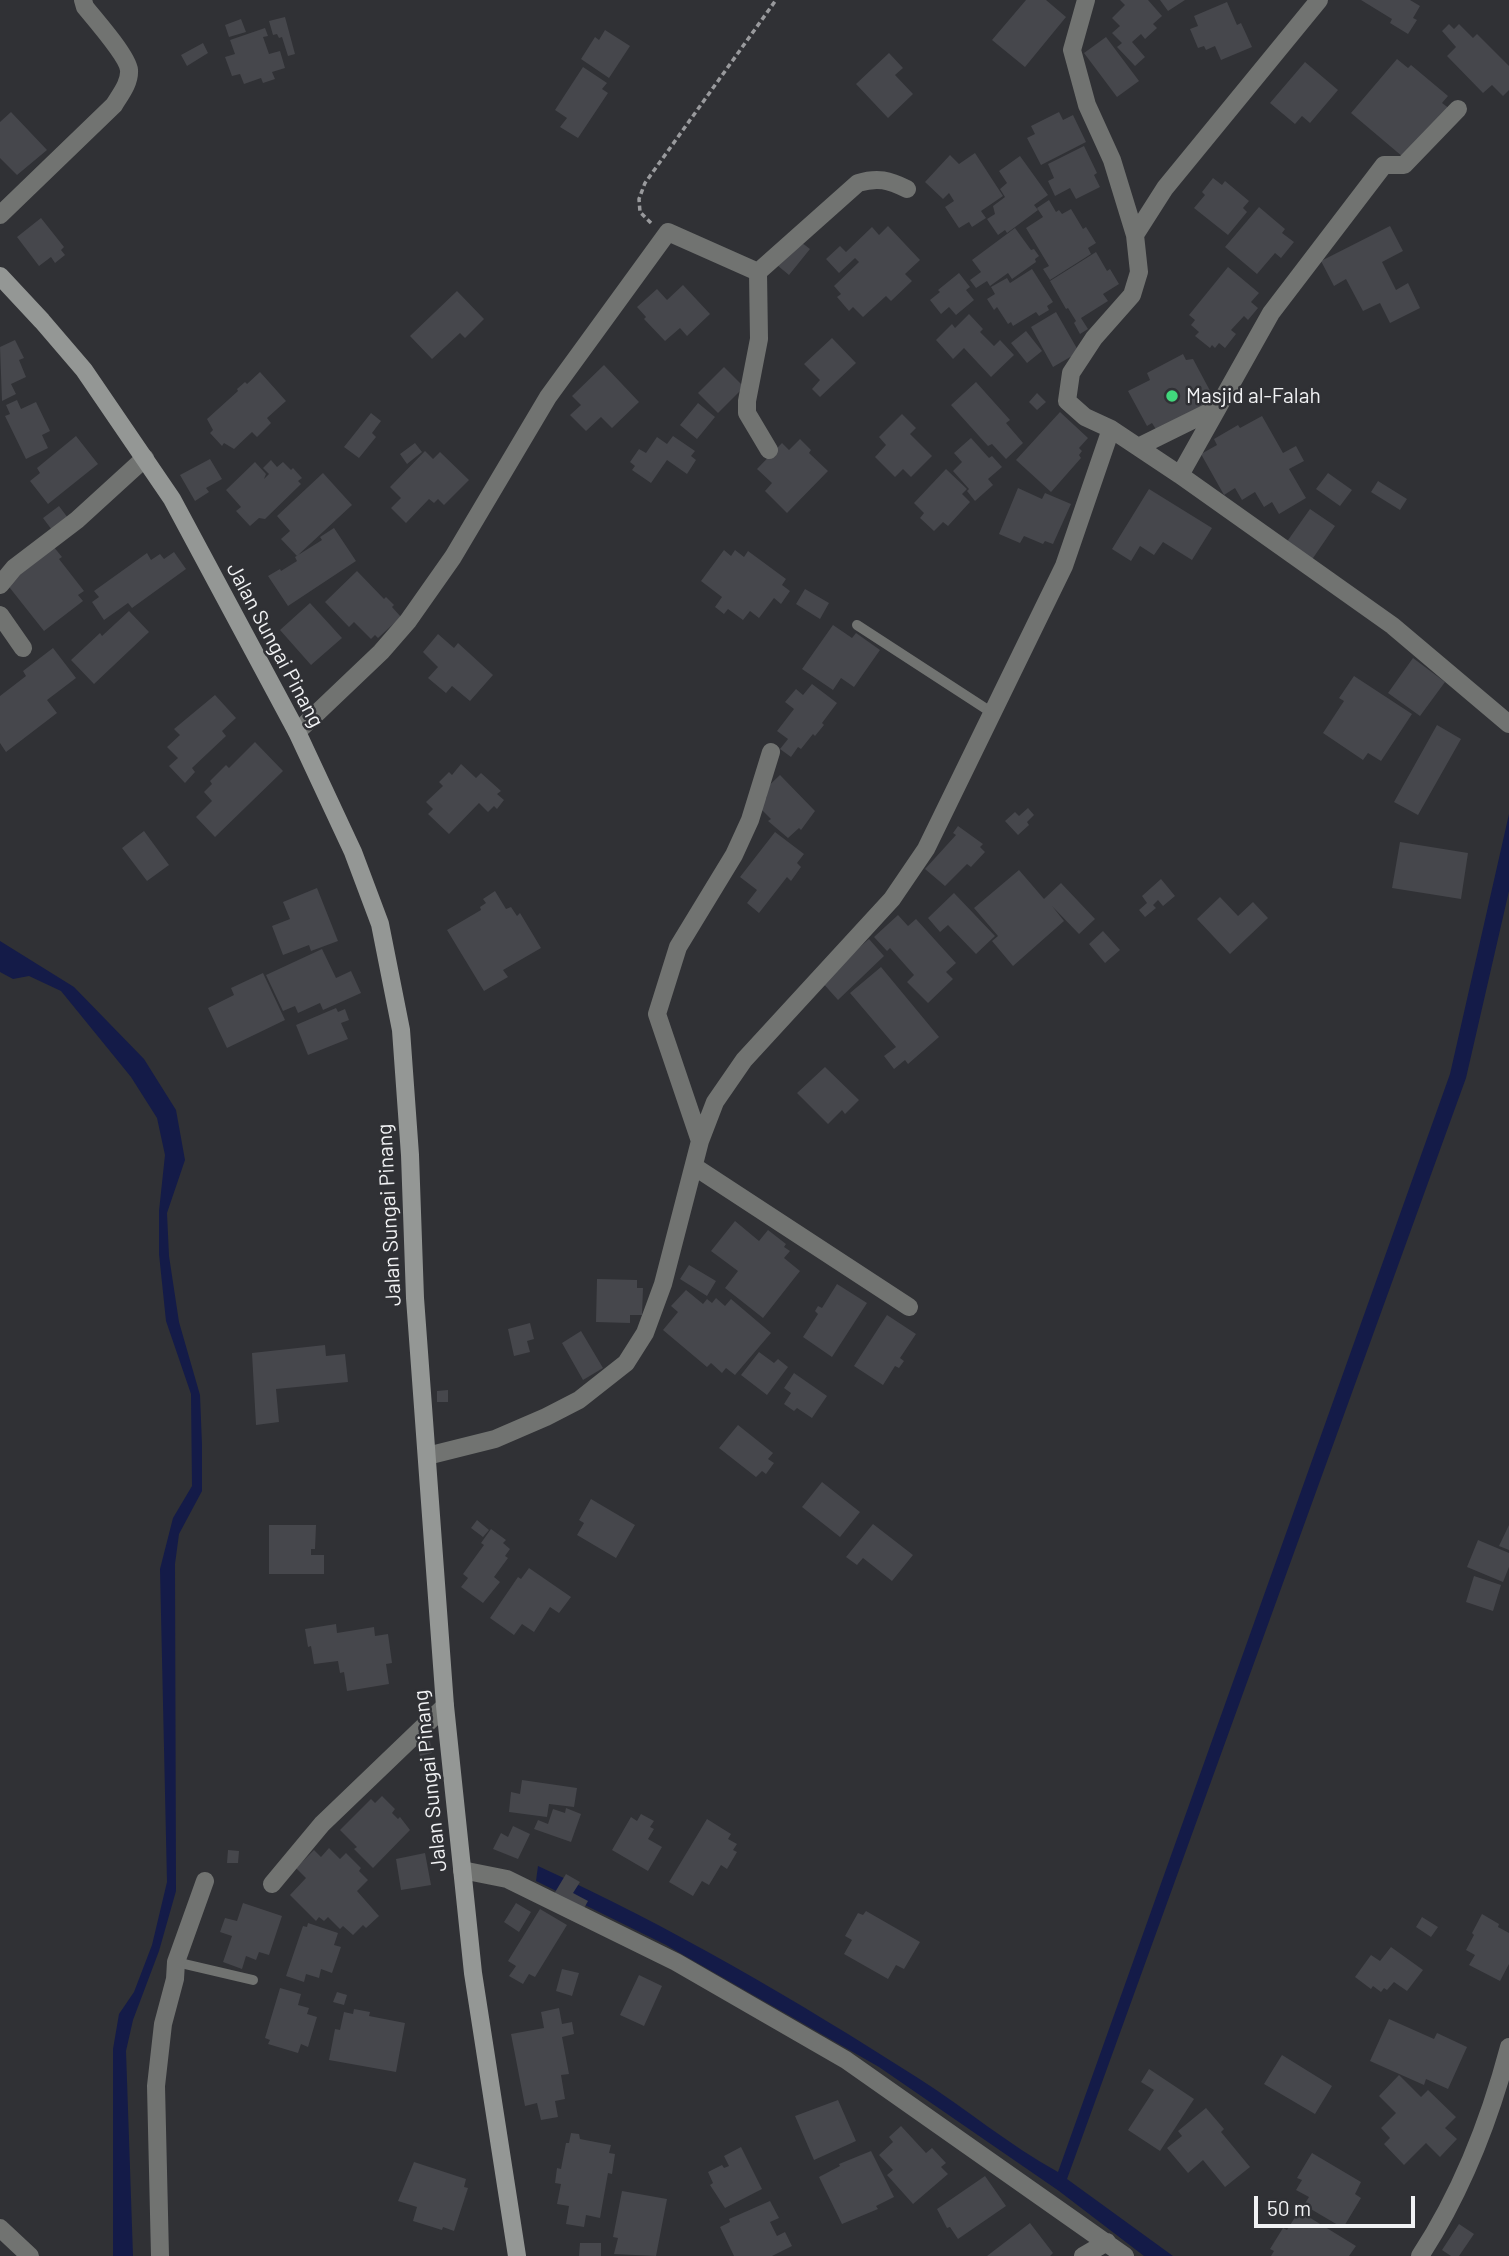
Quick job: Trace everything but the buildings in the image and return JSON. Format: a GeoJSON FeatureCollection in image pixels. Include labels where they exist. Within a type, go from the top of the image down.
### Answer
{"type":"FeatureCollection","features":[{"type":"Feature","properties":{"kind":"street"},"geometry":{"type":"LineString","coordinates":[[0,215],[114,105],[127,83],[129,69],[124,57],[85,7],[83,0]]}},
{"type":"Feature","properties":{"kind":"street"},"geometry":{"type":"LineString","coordinates":[[1086,0],[1072,50],[1087,105],[1112,160],[1135,235],[1139,272],[1132,295],[1094,338],[1071,373],[1067,401],[1084,416],[1111,429],[1180,475],[1393,626],[1509,724]]}},
{"type":"Feature","properties":{"kind":"street"},"geometry":{"type":"LineString","coordinates":[[1135,235],[1165,188],[1319,0]]}},
{"type":"Feature","properties":{"kind":"street"},"geometry":{"type":"LineString","coordinates":[[1180,475],[1271,313],[1384,165],[1404,165],[1458,109]]}},
{"type":"Feature","properties":{"kind":"street"},"geometry":{"type":"LineString","coordinates":[[769,450],[747,412],[759,338],[758,272],[858,183],[872,178],[886,179],[907,189]]}},
{"type":"Feature","properties":{"kind":"street"},"geometry":{"type":"LineString","coordinates":[[297,732],[381,652],[408,621],[453,557],[548,397],[668,232],[758,272]]}},
{"type":"Feature","properties":{"kind":"street","name":"Jalan Sungai Pinang"},"geometry":{"type":"LineString","coordinates":[[0,276],[84,370],[172,499],[297,732],[353,852],[380,924],[401,1030],[410,1155],[415,1298],[444,1706],[473,1973],[517,2256]]}},
{"type":"Feature","properties":{"kind":"street"},"geometry":{"type":"LineString","coordinates":[[1138,447],[1217,408]]}},
{"type":"Feature","properties":{"kind":"street"},"geometry":{"type":"LineString","coordinates":[[427,1456],[495,1439],[546,1417],[579,1400],[626,1363],[645,1333],[663,1284],[700,1141],[715,1102],[744,1060],[866,929],[908,877],[926,849],[1064,566],[1111,429]]}},
{"type":"Feature","properties":{"kind":"street"},"geometry":{"type":"LineString","coordinates":[[0,585],[14,568],[77,520],[145,458]]}},
{"type":"Feature","properties":{"kind":"street"},"geometry":{"type":"LineString","coordinates":[[0,615],[23,648]]}},
{"type":"Feature","properties":{"kind":"street"},"geometry":{"type":"LineString","coordinates":[[700,1141],[657,1014],[678,947],[740,844],[771,752]]}},
{"type":"Feature","properties":{"kind":"street"},"geometry":{"type":"LineString","coordinates":[[695,1167],[909,1307]]}},
{"type":"Feature","properties":{"kind":"street"},"geometry":{"type":"LineString","coordinates":[[272,1884],[322,1824],[444,1706]]}},
{"type":"Feature","properties":{"kind":"street"},"geometry":{"type":"LineString","coordinates":[[462,1870],[507,1879],[687,1968],[846,2060],[1125,2256]]}},
{"type":"Feature","properties":{"kind":"street"},"geometry":{"type":"LineString","coordinates":[[160,2256],[156,2086],[163,2024],[175,1979],[176,1962],[205,1881]]}},
{"type":"Feature","properties":{"kind":"street"},"geometry":{"type":"LineString","coordinates":[[1420,2256],[1455,2194],[1500,2083],[1509,2047]]}},
{"type":"Feature","properties":{"kind":"street"},"geometry":{"type":"LineString","coordinates":[[0,2228],[30,2256]]}},
{"type":"Feature","properties":{"kind":"street"},"geometry":{"type":"LineString","coordinates":[[1083,2256],[1107,2242]]}},
{"type":"Feature","properties":{"kind":"lane"},"geometry":{"type":"LineString","coordinates":[[857,625],[994,714]]}},
{"type":"Feature","properties":{"kind":"lane"},"geometry":{"type":"LineString","coordinates":[[176,1962],[253,1979]]}},
{"type":"Feature","properties":{"kind":"path"},"geometry":{"type":"LineString","coordinates":[[668,232],[648,221],[640,212],[639,200],[645,183],[776,0]]}},
{"type":"Feature","properties":{"kind":"shaded area"},"geometry":{"type":"Polygon","coordinates":[[[1509,814],[1509,891],[1466,1078],[1067,2179],[1173,2256],[1144,2256],[1059,2191],[879,2067],[666,1945],[536,1881],[538,1866],[636,1913],[779,1992],[918,2078],[1058,2172],[1450,1074],[1509,814]]]}},
{"type":"Feature","properties":{"kind":"shaded area"},"geometry":{"type":"Polygon","coordinates":[[[0,941],[74,987],[144,1059],[176,1110],[185,1160],[167,1213],[169,1256],[179,1322],[200,1395],[202,1491],[179,1534],[175,1564],[176,1891],[159,1951],[133,2020],[126,2051],[133,2256],[113,2256],[113,2049],[119,2014],[134,1992],[152,1945],[167,1882],[160,1569],[173,1518],[192,1486],[191,1394],[166,1321],[159,1254],[159,1211],[165,1155],[157,1118],[131,1077],[61,991],[29,976],[13,979],[0,972],[0,941]]]}},
{"type":"Feature","properties":{"kind":"place","name":"Masjid al-Falah"},"geometry":{"type":"Point","coordinates":[1172,396]}}]}
